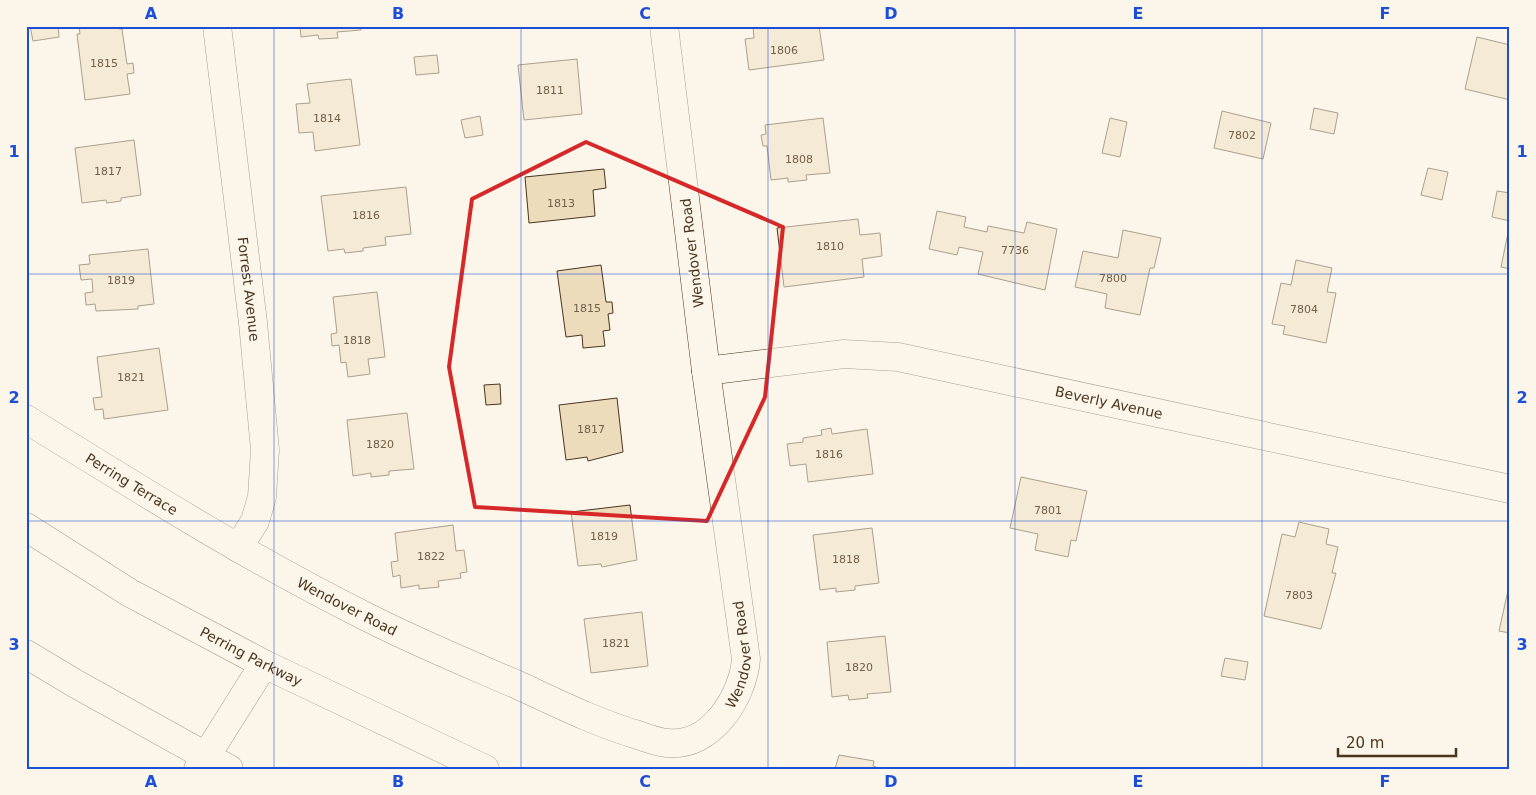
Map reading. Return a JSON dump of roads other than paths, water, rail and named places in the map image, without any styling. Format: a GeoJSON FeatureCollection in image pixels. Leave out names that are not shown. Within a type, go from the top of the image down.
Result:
{"type":"FeatureCollection","features":[{"type":"Feature","properties":{"kind":"street","name":"Forrest Avenue"},"geometry":{"type":"LineString","coordinates":[[217,26],[254,333],[265,450],[262,496],[255,521],[238,548]]}},
{"type":"Feature","properties":{"kind":"street","name":"Wendover Road"},"geometry":{"type":"LineString","coordinates":[[238,548],[361,615],[611,727],[666,743],[681,742],[706,732],[718,721],[735,700],[743,683],[746,659],[706,371],[664,26]]}},
{"type":"Feature","properties":{"kind":"street","name":"Beverly Avenue"},"geometry":{"type":"LineString","coordinates":[[706,371],[844,354],[898,357],[1510,489]]}},
{"type":"Feature","properties":{"kind":"street","name":"Perring Terrace"},"geometry":{"type":"LineString","coordinates":[[26,419],[238,548]]}},
{"type":"Feature","properties":{"kind":"street","name":"Perring Parkway"},"geometry":{"type":"LineString","coordinates":[[26,527],[130,593],[264,664],[485,769]]}},
{"type":"Feature","properties":{"kind":"street"},"geometry":{"type":"LineString","coordinates":[[26,654],[201,763],[229,769]]}},
{"type":"Feature","properties":{"kind":"street"},"geometry":{"type":"LineString","coordinates":[[201,763],[264,664]]}}]}
